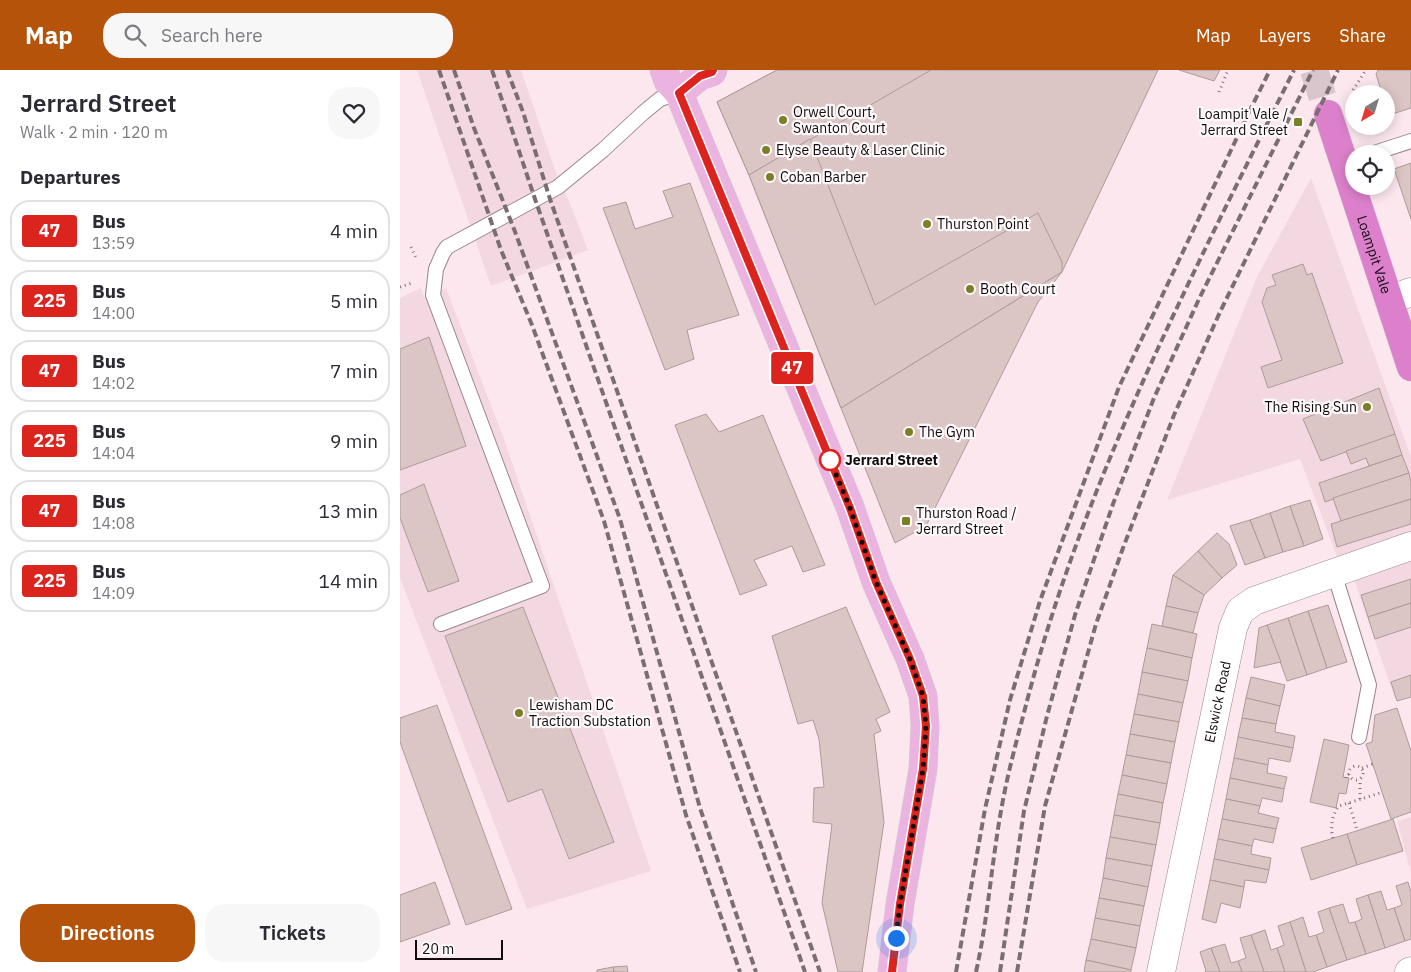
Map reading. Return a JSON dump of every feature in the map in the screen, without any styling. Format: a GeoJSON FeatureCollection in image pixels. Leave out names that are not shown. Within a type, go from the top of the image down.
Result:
{"type":"FeatureCollection","features":[{"type":"Feature","properties":{"kind":"highway","name":"Loampit Vale"},"geometry":{"type":"LineString","coordinates":[[1328,114],[1345,153]]}},
{"type":"Feature","properties":{"kind":"highway","name":"Loampit Vale"},"geometry":{"type":"LineString","coordinates":[[1362,195],[1400,296],[1411,367]]}},
{"type":"Feature","properties":{"kind":"main road"},"geometry":{"type":"LineString","coordinates":[[664,70],[668,81],[679,93],[850,508],[876,582],[910,659],[923,696],[926,726],[923,769],[900,904],[892,972]]}},
{"type":"Feature","properties":{"kind":"main road"},"geometry":{"type":"LineString","coordinates":[[679,93],[700,76],[713,70]]}},
{"type":"Feature","properties":{"kind":"street","name":"Elswick Road"},"geometry":{"type":"LineString","coordinates":[[1161,972],[1233,628],[1240,611],[1254,601],[1411,546]]}},
{"type":"Feature","properties":{"kind":"lane"},"geometry":{"type":"LineString","coordinates":[[441,624],[542,586],[433,295],[439,261],[447,247],[558,187],[660,100],[679,93]]}},
{"type":"Feature","properties":{"kind":"lane"},"geometry":{"type":"LineString","coordinates":[[1395,146],[1411,141]]}},
{"type":"Feature","properties":{"kind":"lane"},"geometry":{"type":"LineString","coordinates":[[1334,573],[1369,685],[1359,737]]}},
{"type":"Feature","properties":{"kind":"path"},"geometry":{"type":"LineString","coordinates":[[1219,92],[1228,70]]}},
{"type":"Feature","properties":{"kind":"path"},"geometry":{"type":"LineString","coordinates":[[1356,85],[1366,70]]}},
{"type":"Feature","properties":{"kind":"path"},"geometry":{"type":"LineString","coordinates":[[1360,779],[1353,780],[1347,776],[1349,769],[1353,766],[1362,768],[1373,764]]}},
{"type":"Feature","properties":{"kind":"path"},"geometry":{"type":"LineString","coordinates":[[1360,799],[1362,768]]}},
{"type":"Feature","properties":{"kind":"path"},"geometry":{"type":"LineString","coordinates":[[1333,838],[1332,827],[1338,806],[1383,792]]}},
{"type":"Feature","properties":{"kind":"path"},"geometry":{"type":"LineString","coordinates":[[1348,803],[1357,830]]}},
{"type":"Feature","properties":{"kind":"shaded area"},"geometry":{"type":"Polygon","coordinates":[[[417,70],[521,70],[556,173],[588,250],[491,286],[417,70]]]}},
{"type":"Feature","properties":{"kind":"shaded area"},"geometry":{"type":"Polygon","coordinates":[[[1311,178],[1411,457],[1411,695],[1395,699],[1346,556],[1338,559],[1300,459],[1167,500],[1257,277],[1311,178]]]}},
{"type":"Feature","properties":{"kind":"shaded area"},"geometry":{"type":"Polygon","coordinates":[[[421,288],[424,297],[433,295],[446,288],[504,439],[651,871],[527,909],[400,578],[400,298],[421,288]]]}},
{"type":"Feature","properties":{"kind":"shaded area"},"geometry":{"type":"Polygon","coordinates":[[[1411,817],[1411,873],[1397,821],[1411,817]]]}},
{"type":"Feature","properties":{"kind":"building","name":"Thurston Point"},"geometry":{"type":"Polygon","coordinates":[[[777,70],[1158,70],[1062,272],[841,408],[749,175],[717,102],[777,70]]]}},
{"type":"Feature","properties":{"kind":"building","name":"Orwell Court, Swanton Court"},"geometry":{"type":"Polygon","coordinates":[[[777,70],[931,70],[749,175],[717,102],[777,70]]]}},
{"type":"Feature","properties":{"kind":"building"},"geometry":{"type":"Polygon","coordinates":[[[1179,70],[1220,70],[1214,81],[1179,70]]]}},
{"type":"Feature","properties":{"kind":"building"},"geometry":{"type":"Polygon","coordinates":[[[1378,70],[1411,70],[1411,108],[1395,113],[1395,85],[1379,85],[1376,74],[1378,70]]]}},
{"type":"Feature","properties":{"kind":"building","name":"Booth Court"},"geometry":{"type":"Polygon","coordinates":[[[810,139],[875,305],[1038,213],[1062,262],[1062,272],[841,408],[749,175],[810,139]]]}},
{"type":"Feature","properties":{"kind":"building"},"geometry":{"type":"Polygon","coordinates":[[[1411,163],[1411,219],[1395,172],[1395,169],[1411,163]]]}},
{"type":"Feature","properties":{"kind":"building"},"geometry":{"type":"Polygon","coordinates":[[[690,183],[739,315],[687,330],[694,359],[665,370],[603,208],[626,202],[635,229],[673,217],[663,191],[690,183]]]}},
{"type":"Feature","properties":{"kind":"building"},"geometry":{"type":"Polygon","coordinates":[[[1303,264],[1307,275],[1312,273],[1343,363],[1268,388],[1261,367],[1282,360],[1262,302],[1267,288],[1276,285],[1272,275],[1303,264]]]}},
{"type":"Feature","properties":{"kind":"building"},"geometry":{"type":"Polygon","coordinates":[[[1062,272],[1038,302],[926,526],[895,543],[841,408],[1062,272]]]}},
{"type":"Feature","properties":{"kind":"building"},"geometry":{"type":"Polygon","coordinates":[[[429,337],[466,446],[400,470],[400,349],[429,337]]]}},
{"type":"Feature","properties":{"kind":"building"},"geometry":{"type":"Polygon","coordinates":[[[1379,388],[1395,434],[1321,461],[1303,419],[1379,388]]]}},
{"type":"Feature","properties":{"kind":"building"},"geometry":{"type":"Polygon","coordinates":[[[706,414],[719,432],[763,415],[825,565],[803,572],[792,546],[754,560],[767,585],[740,595],[675,425],[706,414]]]}},
{"type":"Feature","properties":{"kind":"building"},"geometry":{"type":"Polygon","coordinates":[[[1395,434],[1402,455],[1369,466],[1366,458],[1351,464],[1346,451],[1395,434]]]}},
{"type":"Feature","properties":{"kind":"building"},"geometry":{"type":"Polygon","coordinates":[[[1402,455],[1409,473],[1325,502],[1319,483],[1402,455]]]}},
{"type":"Feature","properties":{"kind":"building"},"geometry":{"type":"Polygon","coordinates":[[[1409,473],[1411,499],[1341,521],[1333,498],[1409,473]]]}},
{"type":"Feature","properties":{"kind":"building"},"geometry":{"type":"Polygon","coordinates":[[[424,484],[459,581],[428,592],[400,518],[400,495],[424,484]]]}},
{"type":"Feature","properties":{"kind":"building"},"geometry":{"type":"Polygon","coordinates":[[[1411,499],[1411,524],[1337,547],[1331,524],[1411,499]]]}},
{"type":"Feature","properties":{"kind":"building"},"geometry":{"type":"Polygon","coordinates":[[[1310,500],[1323,539],[1304,546],[1290,506],[1310,500]]]}},
{"type":"Feature","properties":{"kind":"building"},"geometry":{"type":"Polygon","coordinates":[[[1290,506],[1304,546],[1283,552],[1270,513],[1290,506]]]}},
{"type":"Feature","properties":{"kind":"building"},"geometry":{"type":"Polygon","coordinates":[[[1270,513],[1283,552],[1265,558],[1250,520],[1270,513]]]}},
{"type":"Feature","properties":{"kind":"building"},"geometry":{"type":"Polygon","coordinates":[[[1250,520],[1265,558],[1245,565],[1230,526],[1250,520]]]}},
{"type":"Feature","properties":{"kind":"building"},"geometry":{"type":"Polygon","coordinates":[[[1217,533],[1229,544],[1237,565],[1222,578],[1198,551],[1217,533]]]}},
{"type":"Feature","properties":{"kind":"building"},"geometry":{"type":"Polygon","coordinates":[[[1198,551],[1222,578],[1204,595],[1173,575],[1198,551]]]}},
{"type":"Feature","properties":{"kind":"building"},"geometry":{"type":"Polygon","coordinates":[[[1173,575],[1204,595],[1198,613],[1166,606],[1173,575]]]}},
{"type":"Feature","properties":{"kind":"building"},"geometry":{"type":"Polygon","coordinates":[[[1411,579],[1411,603],[1368,617],[1361,595],[1411,579]]]}},
{"type":"Feature","properties":{"kind":"building"},"geometry":{"type":"Polygon","coordinates":[[[1411,603],[1411,627],[1375,639],[1368,617],[1411,603]]]}},
{"type":"Feature","properties":{"kind":"building"},"geometry":{"type":"Polygon","coordinates":[[[1328,605],[1347,662],[1327,668],[1308,611],[1328,605]]]}},
{"type":"Feature","properties":{"kind":"building"},"geometry":{"type":"Polygon","coordinates":[[[1166,606],[1198,613],[1193,633],[1162,626],[1166,606]]]}},
{"type":"Feature","properties":{"kind":"building","name":"Lewisham DC Traction Substation"},"geometry":{"type":"Polygon","coordinates":[[[523,607],[614,842],[569,859],[542,789],[508,802],[445,636],[523,607]]]}},
{"type":"Feature","properties":{"kind":"building"},"geometry":{"type":"Polygon","coordinates":[[[846,607],[890,712],[876,719],[881,731],[874,734],[884,822],[862,972],[838,972],[822,903],[832,824],[813,822],[814,788],[824,787],[819,739],[813,720],[798,724],[772,636],[846,607]]]}},
{"type":"Feature","properties":{"kind":"building"},"geometry":{"type":"Polygon","coordinates":[[[1308,611],[1327,668],[1307,675],[1288,618],[1308,611]]]}},
{"type":"Feature","properties":{"kind":"building"},"geometry":{"type":"Polygon","coordinates":[[[1288,618],[1307,675],[1287,681],[1267,625],[1288,618]]]}},
{"type":"Feature","properties":{"kind":"building"},"geometry":{"type":"Polygon","coordinates":[[[1152,624],[1197,634],[1192,658],[1147,648],[1152,624]]]}},
{"type":"Feature","properties":{"kind":"building"},"geometry":{"type":"Polygon","coordinates":[[[1267,625],[1281,662],[1254,668],[1259,628],[1267,625]]]}},
{"type":"Feature","properties":{"kind":"building"},"geometry":{"type":"Polygon","coordinates":[[[1147,648],[1192,658],[1188,681],[1142,672],[1147,648]]]}},
{"type":"Feature","properties":{"kind":"building"},"geometry":{"type":"Polygon","coordinates":[[[1142,672],[1188,681],[1183,703],[1138,694],[1142,672]]]}},
{"type":"Feature","properties":{"kind":"building"},"geometry":{"type":"Polygon","coordinates":[[[1411,675],[1411,697],[1397,701],[1391,682],[1411,675]]]}},
{"type":"Feature","properties":{"kind":"building"},"geometry":{"type":"Polygon","coordinates":[[[1251,677],[1285,685],[1280,706],[1246,698],[1251,677]]]}},
{"type":"Feature","properties":{"kind":"building"},"geometry":{"type":"Polygon","coordinates":[[[1138,694],[1183,703],[1179,722],[1134,714],[1138,694]]]}},
{"type":"Feature","properties":{"kind":"building"},"geometry":{"type":"Polygon","coordinates":[[[1246,698],[1280,706],[1276,724],[1242,718],[1246,698]]]}},
{"type":"Feature","properties":{"kind":"building"},"geometry":{"type":"Polygon","coordinates":[[[437,705],[512,909],[466,925],[400,742],[400,718],[437,705]]]}},
{"type":"Feature","properties":{"kind":"building"},"geometry":{"type":"Polygon","coordinates":[[[1397,708],[1411,751],[1411,812],[1391,819],[1366,744],[1372,742],[1375,715],[1397,708]]]}},
{"type":"Feature","properties":{"kind":"building"},"geometry":{"type":"Polygon","coordinates":[[[1134,714],[1179,722],[1175,742],[1130,734],[1134,714]]]}},
{"type":"Feature","properties":{"kind":"building"},"geometry":{"type":"Polygon","coordinates":[[[1242,718],[1276,724],[1275,732],[1295,736],[1293,748],[1238,737],[1242,718]]]}},
{"type":"Feature","properties":{"kind":"building"},"geometry":{"type":"Polygon","coordinates":[[[1130,734],[1175,742],[1171,763],[1126,755],[1130,734]]]}},
{"type":"Feature","properties":{"kind":"building"},"geometry":{"type":"Polygon","coordinates":[[[1238,737],[1293,748],[1290,762],[1269,758],[1268,765],[1234,758],[1238,737]]]}},
{"type":"Feature","properties":{"kind":"building"},"geometry":{"type":"Polygon","coordinates":[[[1324,739],[1349,745],[1343,777],[1349,778],[1346,794],[1339,793],[1336,808],[1310,802],[1324,739]]]}},
{"type":"Feature","properties":{"kind":"building"},"geometry":{"type":"Polygon","coordinates":[[[1126,755],[1171,763],[1167,784],[1122,775],[1126,755]]]}},
{"type":"Feature","properties":{"kind":"building"},"geometry":{"type":"Polygon","coordinates":[[[1234,758],[1268,765],[1267,773],[1287,777],[1284,789],[1230,778],[1234,758]]]}},
{"type":"Feature","properties":{"kind":"building"},"geometry":{"type":"Polygon","coordinates":[[[1122,775],[1167,784],[1163,803],[1118,794],[1122,775]]]}},
{"type":"Feature","properties":{"kind":"building"},"geometry":{"type":"Polygon","coordinates":[[[1230,778],[1284,789],[1282,802],[1262,798],[1260,806],[1226,799],[1230,778]]]}},
{"type":"Feature","properties":{"kind":"building"},"geometry":{"type":"Polygon","coordinates":[[[1118,794],[1163,803],[1160,823],[1114,815],[1118,794]]]}},
{"type":"Feature","properties":{"kind":"building"},"geometry":{"type":"Polygon","coordinates":[[[1226,799],[1260,806],[1258,813],[1279,818],[1276,829],[1222,819],[1226,799]]]}},
{"type":"Feature","properties":{"kind":"building"},"geometry":{"type":"Polygon","coordinates":[[[1114,815],[1160,823],[1156,845],[1110,837],[1114,815]]]}},
{"type":"Feature","properties":{"kind":"building"},"geometry":{"type":"Polygon","coordinates":[[[1222,819],[1276,829],[1273,843],[1254,839],[1252,846],[1218,839],[1222,819]]]}},
{"type":"Feature","properties":{"kind":"building"},"geometry":{"type":"Polygon","coordinates":[[[1393,819],[1403,851],[1357,865],[1347,834],[1393,819]]]}},
{"type":"Feature","properties":{"kind":"building"},"geometry":{"type":"Polygon","coordinates":[[[1347,834],[1357,865],[1311,880],[1301,848],[1347,834]]]}},
{"type":"Feature","properties":{"kind":"building"},"geometry":{"type":"Polygon","coordinates":[[[1110,837],[1156,845],[1152,866],[1106,858],[1110,837]]]}},
{"type":"Feature","properties":{"kind":"building"},"geometry":{"type":"Polygon","coordinates":[[[1218,839],[1252,846],[1251,854],[1271,858],[1269,870],[1214,859],[1218,839]]]}},
{"type":"Feature","properties":{"kind":"building"},"geometry":{"type":"Polygon","coordinates":[[[1106,858],[1152,866],[1148,887],[1103,878],[1106,858]]]}},
{"type":"Feature","properties":{"kind":"building"},"geometry":{"type":"Polygon","coordinates":[[[1214,859],[1269,870],[1266,883],[1245,880],[1244,887],[1210,880],[1214,859]]]}},
{"type":"Feature","properties":{"kind":"building"},"geometry":{"type":"Polygon","coordinates":[[[1103,878],[1148,887],[1144,906],[1099,898],[1103,878]]]}},
{"type":"Feature","properties":{"kind":"building"},"geometry":{"type":"Polygon","coordinates":[[[1210,880],[1244,887],[1240,908],[1221,903],[1216,923],[1202,919],[1210,880]]]}},
{"type":"Feature","properties":{"kind":"building"},"geometry":{"type":"Polygon","coordinates":[[[435,882],[450,924],[400,942],[400,895],[435,882]]]}},
{"type":"Feature","properties":{"kind":"building"},"geometry":{"type":"Polygon","coordinates":[[[1408,882],[1411,892],[1411,939],[1405,941],[1394,908],[1402,905],[1396,886],[1408,882]]]}},
{"type":"Feature","properties":{"kind":"building"},"geometry":{"type":"Polygon","coordinates":[[[1381,891],[1387,910],[1394,908],[1405,941],[1385,948],[1368,895],[1381,891]]]}},
{"type":"Feature","properties":{"kind":"building"},"geometry":{"type":"Polygon","coordinates":[[[1368,895],[1385,948],[1366,954],[1355,922],[1362,919],[1356,899],[1368,895]]]}},
{"type":"Feature","properties":{"kind":"building"},"geometry":{"type":"Polygon","coordinates":[[[1099,898],[1144,906],[1140,926],[1095,918],[1099,898]]]}},
{"type":"Feature","properties":{"kind":"building"},"geometry":{"type":"Polygon","coordinates":[[[1343,904],[1349,923],[1355,922],[1366,954],[1347,960],[1329,908],[1343,904]]]}},
{"type":"Feature","properties":{"kind":"building"},"geometry":{"type":"Polygon","coordinates":[[[1329,908],[1347,960],[1327,967],[1316,935],[1324,932],[1318,912],[1329,908]]]}},
{"type":"Feature","properties":{"kind":"building"},"geometry":{"type":"Polygon","coordinates":[[[1303,917],[1309,937],[1316,935],[1327,967],[1313,972],[1306,972],[1290,922],[1303,917]]]}},
{"type":"Feature","properties":{"kind":"building"},"geometry":{"type":"Polygon","coordinates":[[[1095,918],[1140,926],[1136,948],[1091,939],[1095,918]]]}},
{"type":"Feature","properties":{"kind":"building"},"geometry":{"type":"Polygon","coordinates":[[[1290,922],[1306,972],[1285,972],[1277,948],[1284,945],[1278,926],[1290,922]]]}},
{"type":"Feature","properties":{"kind":"building"},"geometry":{"type":"Polygon","coordinates":[[[1265,930],[1271,950],[1277,948],[1285,972],[1264,972],[1251,935],[1265,930]]]}},
{"type":"Feature","properties":{"kind":"building"},"geometry":{"type":"Polygon","coordinates":[[[1251,935],[1264,972],[1242,972],[1238,961],[1246,958],[1240,938],[1251,935]]]}},
{"type":"Feature","properties":{"kind":"building"},"geometry":{"type":"Polygon","coordinates":[[[1091,939],[1136,948],[1131,970],[1086,960],[1091,939]]]}},
{"type":"Feature","properties":{"kind":"building"},"geometry":{"type":"Polygon","coordinates":[[[1225,944],[1231,963],[1238,961],[1242,972],[1220,972],[1211,948],[1225,944]]]}},
{"type":"Feature","properties":{"kind":"building"},"geometry":{"type":"Polygon","coordinates":[[[1211,948],[1220,972],[1205,972],[1200,952],[1211,948]]]}},
{"type":"Feature","properties":{"kind":"building"},"geometry":{"type":"Polygon","coordinates":[[[1086,960],[1131,970],[1131,972],[1084,972],[1086,960]]]}},
{"type":"Feature","properties":{"kind":"building"},"geometry":{"type":"Polygon","coordinates":[[[627,966],[628,972],[614,972],[613,967],[627,966]]]}},
{"type":"Feature","properties":{"kind":"building"},"geometry":{"type":"Polygon","coordinates":[[[613,967],[614,972],[597,972],[597,970],[613,967]]]}},
{"type":"Feature","properties":{"kind":"tunnel"},"geometry":{"type":"LineString","coordinates":[[1314,70],[1328,114]]}},
{"type":"Feature","properties":{"kind":"railway"},"geometry":{"type":"LineString","coordinates":[[439,70],[501,250],[532,325],[604,521],[686,815],[740,972]]}},
{"type":"Feature","properties":{"kind":"railway"},"geometry":{"type":"LineString","coordinates":[[454,70],[620,519],[700,808],[756,972]]}},
{"type":"Feature","properties":{"kind":"railway"},"geometry":{"type":"LineString","coordinates":[[492,70],[535,199],[805,972]]}},
{"type":"Feature","properties":{"kind":"railway"},"geometry":{"type":"LineString","coordinates":[[507,70],[523,112],[550,199],[820,972]]}},
{"type":"Feature","properties":{"kind":"railway"},"geometry":{"type":"LineString","coordinates":[[956,972],[985,809],[1010,700],[1040,601],[1119,387],[1270,70]]}},
{"type":"Feature","properties":{"kind":"railway"},"geometry":{"type":"LineString","coordinates":[[976,972],[1000,817],[1009,772],[1051,619],[1079,538],[1110,458],[1144,379],[1217,224],[1294,70]]}},
{"type":"Feature","properties":{"kind":"railway"},"geometry":{"type":"LineString","coordinates":[[1000,972],[1024,811],[1047,716],[1075,615],[1113,504],[1154,398],[1199,299],[1313,70]]}},
{"type":"Feature","properties":{"kind":"railway"},"geometry":{"type":"LineString","coordinates":[[1017,972],[1045,806],[1096,624],[1123,548],[1174,415],[1220,312],[1338,70]]}},
{"type":"Feature","properties":{"kind":"bus line","name":"47"},"geometry":{"type":"LineString","coordinates":[[713,70],[700,76],[679,93],[850,508],[876,582],[910,659],[923,696],[926,726],[923,769],[900,904],[892,972]]}},
{"type":"Feature","properties":{"kind":"place","name":"Orwell Court, Swanton Court"},"geometry":{"type":"Point","coordinates":[783,120]}},
{"type":"Feature","properties":{"kind":"place","name":"Loampit Vale / Jerrard Street"},"geometry":{"type":"Point","coordinates":[1298,122]}},
{"type":"Feature","properties":{"kind":"place","name":"Elyse Beauty & Laser Clinic"},"geometry":{"type":"Point","coordinates":[766,150]}},
{"type":"Feature","properties":{"kind":"place","name":"Coban Barber"},"geometry":{"type":"Point","coordinates":[770,177]}},
{"type":"Feature","properties":{"kind":"place","name":"Thurston Point"},"geometry":{"type":"Point","coordinates":[927,224]}},
{"type":"Feature","properties":{"kind":"place","name":"Booth Court"},"geometry":{"type":"Point","coordinates":[970,289]}},
{"type":"Feature","properties":{"kind":"place","name":"The Rising Sun"},"geometry":{"type":"Point","coordinates":[1367,407]}},
{"type":"Feature","properties":{"kind":"place","name":"The Gym"},"geometry":{"type":"Point","coordinates":[909,432]}},
{"type":"Feature","properties":{"kind":"place","name":"Jerrard Street"},"geometry":{"type":"Point","coordinates":[830,460]}},
{"type":"Feature","properties":{"kind":"place","name":"Thurston Road / Jerrard Street"},"geometry":{"type":"Point","coordinates":[906,521]}},
{"type":"Feature","properties":{"kind":"place","name":"Lewisham DC Traction Substation"},"geometry":{"type":"Point","coordinates":[519,713]}},
{"type":"Feature","properties":{"kind":"route"},"geometry":{"type":"LineString","coordinates":[[830,460],[828,455],[850,508],[876,582],[910,659],[923,696],[926,726],[923,769],[896,938]]}}]}
